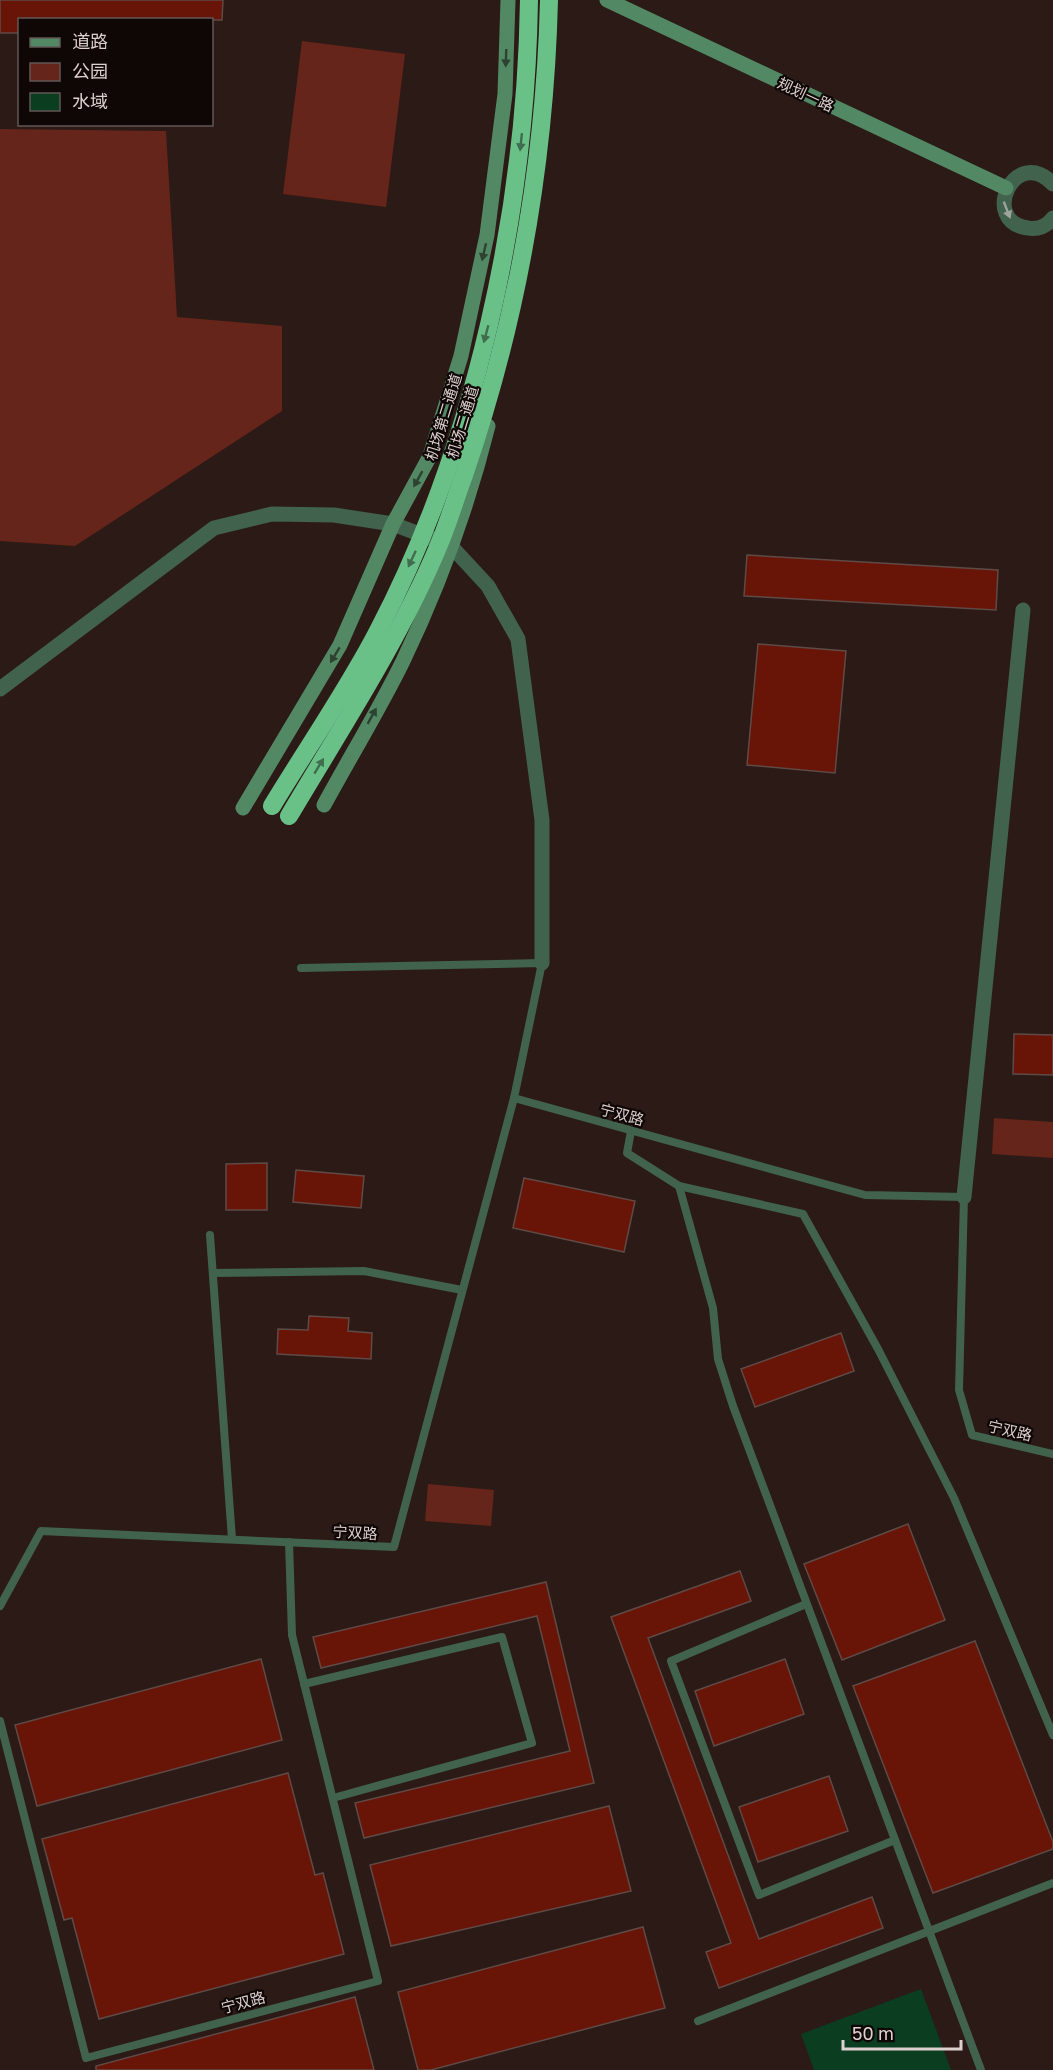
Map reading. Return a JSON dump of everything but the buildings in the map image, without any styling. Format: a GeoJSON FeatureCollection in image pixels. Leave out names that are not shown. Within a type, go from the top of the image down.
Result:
{"type":"FeatureCollection","features":[{"type":"Feature","properties":{"kind":"highway","name":"机场第二通道"},"geometry":{"type":"LineString","coordinates":[[272,806],[378,632],[422,538],[461,423],[495,299],[518,169],[528,71],[529,0]]}},
{"type":"Feature","properties":{"kind":"highway","name":"机场二通道"},"geometry":{"type":"LineString","coordinates":[[289,816],[394,639],[439,547],[480,429],[513,306],[538,171],[547,72],[550,0]]}},
{"type":"Feature","properties":{"kind":"street"},"geometry":{"type":"LineString","coordinates":[[243,808],[340,645],[393,524],[430,456],[460,356],[485,246],[505,94],[508,0]]}},
{"type":"Feature","properties":{"kind":"street"},"geometry":{"type":"LineString","coordinates":[[324,805],[403,660],[451,546],[478,466],[525,280],[546,140],[550,0]]}},
{"type":"Feature","properties":{"kind":"street","name":"规划一路"},"geometry":{"type":"LineString","coordinates":[[607,0],[1006,188]]}},
{"type":"Feature","properties":{"kind":"street"},"geometry":{"type":"LineString","coordinates":[[1053,184],[1045,177],[1028,173],[1019,176],[1006,188],[1004,207],[1014,223],[1031,229],[1041,227],[1053,218]]}},
{"type":"Feature","properties":{"kind":"street"},"geometry":{"type":"LineString","coordinates":[[0,689],[214,528],[272,514],[334,514],[393,524],[451,546],[488,586],[518,639],[542,820],[543,963]]}},
{"type":"Feature","properties":{"kind":"street"},"geometry":{"type":"LineString","coordinates":[[964,1197],[1023,610]]}},
{"type":"Feature","properties":{"kind":"lane"},"geometry":{"type":"LineString","coordinates":[[301,968],[543,963],[514,1098]]}},
{"type":"Feature","properties":{"kind":"lane","name":"宁双路"},"geometry":{"type":"LineString","coordinates":[[0,1606],[40,1531],[394,1547],[514,1098],[865,1195],[964,1197],[959,1390],[972,1435],[1053,1454]]}},
{"type":"Feature","properties":{"kind":"lane"},"geometry":{"type":"LineString","coordinates":[[631,1131],[627,1153],[679,1186],[803,1214],[878,1349],[954,1498],[1053,1735]]}},
{"type":"Feature","properties":{"kind":"lane"},"geometry":{"type":"LineString","coordinates":[[679,1186],[713,1308],[721,1369],[806,1604],[981,2070]]}},
{"type":"Feature","properties":{"kind":"lane"},"geometry":{"type":"LineString","coordinates":[[210,1235],[232,1539]]}},
{"type":"Feature","properties":{"kind":"lane"},"geometry":{"type":"LineString","coordinates":[[213,1273],[364,1271],[462,1290]]}},
{"type":"Feature","properties":{"kind":"lane","name":"宁双路"},"geometry":{"type":"LineString","coordinates":[[0,1721],[86,2058],[378,1981],[292,1635],[289,1542]]}},
{"type":"Feature","properties":{"kind":"lane"},"geometry":{"type":"LineString","coordinates":[[806,1604],[671,1661],[759,1895],[895,1840]]}},
{"type":"Feature","properties":{"kind":"lane"},"geometry":{"type":"LineString","coordinates":[[304,1684],[502,1637],[532,1743],[333,1798]]}},
{"type":"Feature","properties":{"kind":"lane"},"geometry":{"type":"LineString","coordinates":[[698,2021],[1053,1883]]}},
{"type":"Feature","properties":{"kind":"green space"},"geometry":{"type":"Polygon","coordinates":[[[302,41],[405,54],[386,207],[283,194],[302,41]]]}},
{"type":"Feature","properties":{"kind":"green space"},"geometry":{"type":"Polygon","coordinates":[[[0,129],[166,131],[177,317],[282,326],[282,411],[75,546],[0,541],[0,129]]]}},
{"type":"Feature","properties":{"kind":"green space"},"geometry":{"type":"Polygon","coordinates":[[[994,1118],[1053,1122],[1053,1158],[992,1154],[994,1118]]]}},
{"type":"Feature","properties":{"kind":"green space"},"geometry":{"type":"Polygon","coordinates":[[[428,1484],[494,1490],[491,1526],[425,1521],[428,1484]]]}},
{"type":"Feature","properties":{"kind":"water"},"geometry":{"type":"Polygon","coordinates":[[[921,1989],[951,2070],[814,2070],[801,2034],[921,1989]]]}}]}
